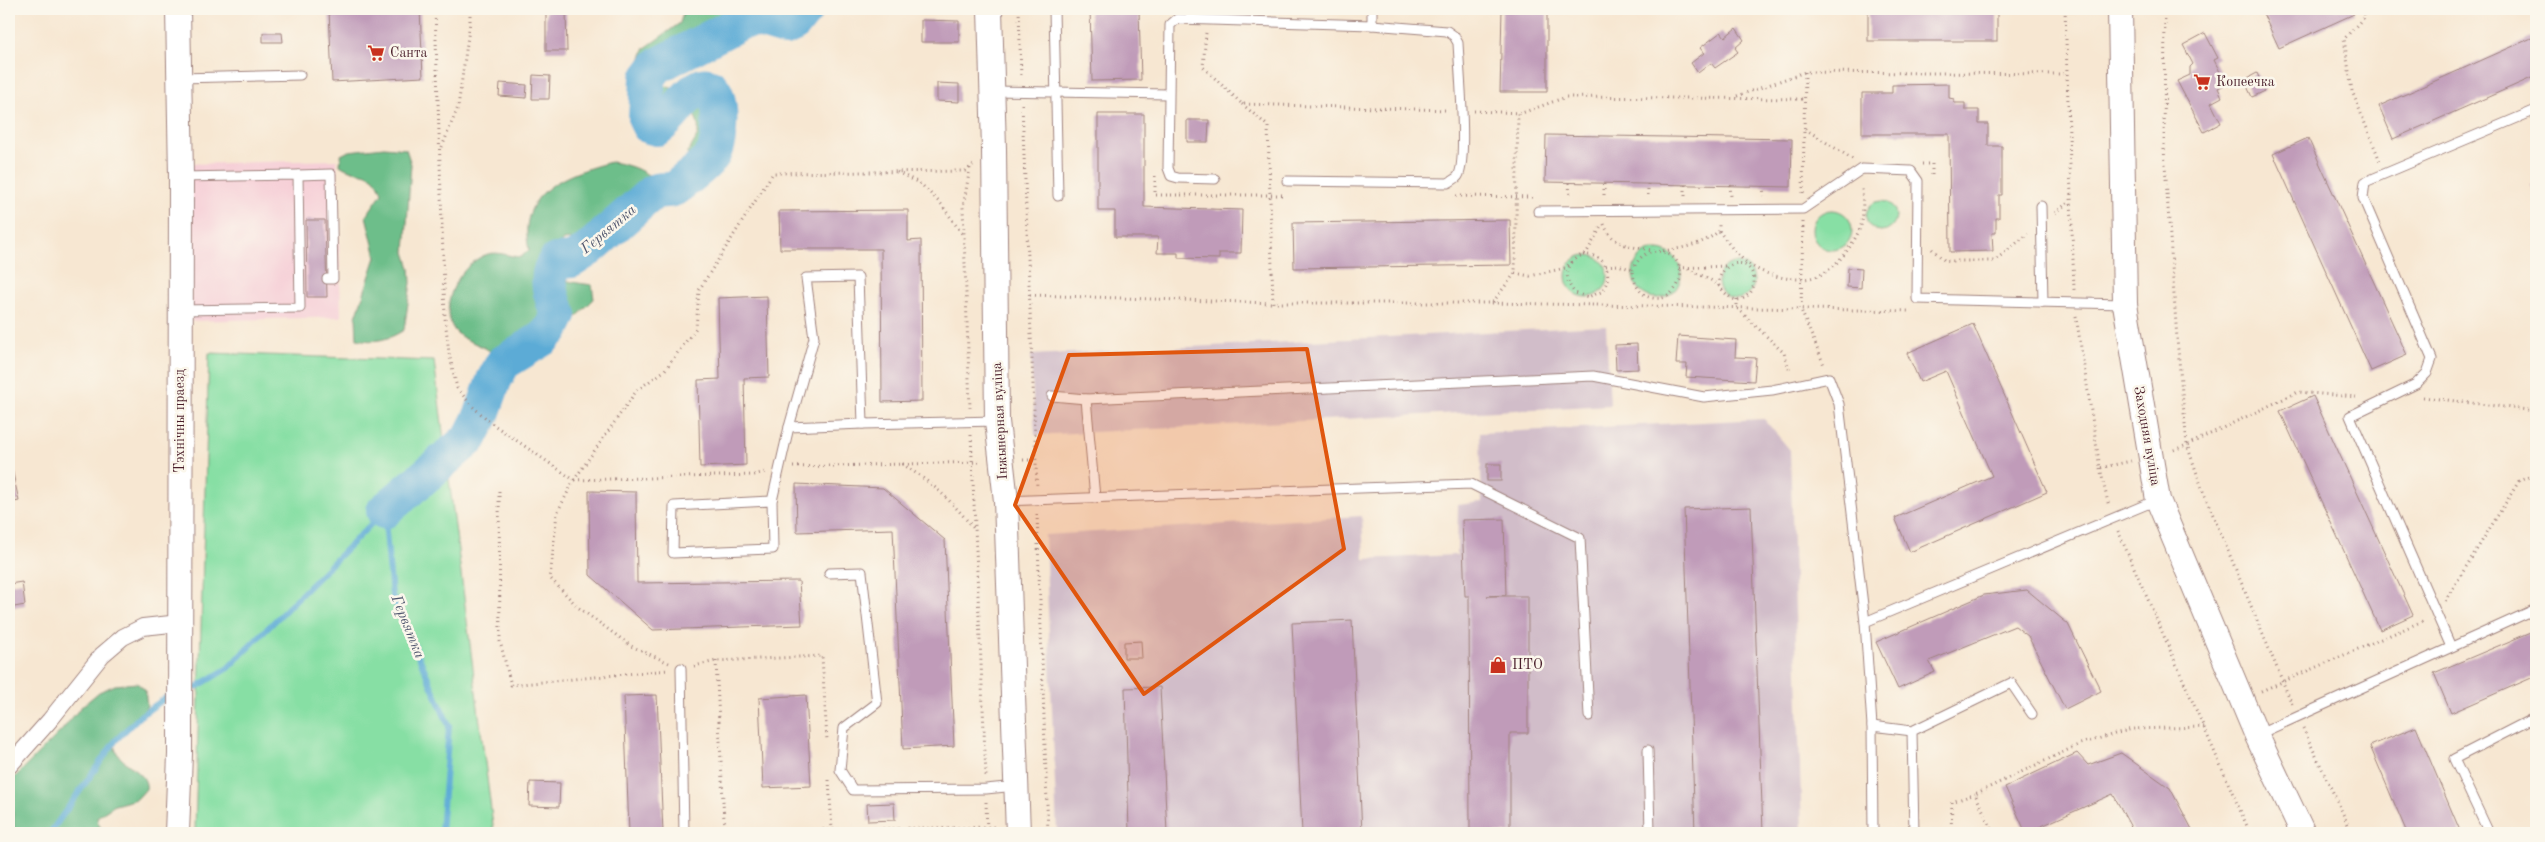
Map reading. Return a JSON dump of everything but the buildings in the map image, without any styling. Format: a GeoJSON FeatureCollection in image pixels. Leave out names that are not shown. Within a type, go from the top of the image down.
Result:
{"type":"FeatureCollection","features":[{"type":"Feature","properties":{"kind":"street","name":"Тэхнічны праезд"},"geometry":{"type":"LineString","coordinates":[[177,833],[180,754],[181,310],[178,9]]}},
{"type":"Feature","properties":{"kind":"street","name":"Інжынерная вуліца"},"geometry":{"type":"LineString","coordinates":[[990,9],[994,149],[997,421],[1006,501],[1018,830]]}},
{"type":"Feature","properties":{"kind":"street","name":"Заходняя вуліца"},"geometry":{"type":"LineString","coordinates":[[2120,9],[2125,304],[2158,500],[2257,736],[2303,833]]}},
{"type":"Feature","properties":{"kind":"street"},"geometry":{"type":"LineString","coordinates":[[9,766],[50,720],[102,655],[123,637],[143,627],[180,623]]}},
{"type":"Feature","properties":{"kind":"lane"},"geometry":{"type":"LineString","coordinates":[[1054,9],[1058,196]]}},
{"type":"Feature","properties":{"kind":"lane"},"geometry":{"type":"LineString","coordinates":[[1372,9],[1372,25]]}},
{"type":"Feature","properties":{"kind":"lane"},"geometry":{"type":"LineString","coordinates":[[1215,179],[1178,178],[1171,176],[1168,168],[1170,25],[1177,19],[1372,25],[1447,31],[1454,36],[1458,43],[1462,111],[1461,167],[1457,177],[1448,183],[1287,181]]}},
{"type":"Feature","properties":{"kind":"lane"},"geometry":{"type":"LineString","coordinates":[[180,78],[300,75]]}},
{"type":"Feature","properties":{"kind":"lane"},"geometry":{"type":"LineString","coordinates":[[992,91],[1168,94]]}},
{"type":"Feature","properties":{"kind":"lane"},"geometry":{"type":"LineString","coordinates":[[2451,647],[2350,416],[2416,384],[2427,373],[2432,358],[2363,198],[2365,182],[2536,110]]}},
{"type":"Feature","properties":{"kind":"lane"},"geometry":{"type":"LineString","coordinates":[[1538,211],[1803,209],[1859,165],[1911,171],[1916,175],[1918,181],[1917,299],[2125,304]]}},
{"type":"Feature","properties":{"kind":"lane"},"geometry":{"type":"LineString","coordinates":[[181,177],[331,174],[329,259],[333,279],[327,279]]}},
{"type":"Feature","properties":{"kind":"lane"},"geometry":{"type":"LineString","coordinates":[[181,310],[300,308],[303,279],[303,237],[298,175]]}},
{"type":"Feature","properties":{"kind":"lane"},"geometry":{"type":"LineString","coordinates":[[2041,206],[2043,302]]}},
{"type":"Feature","properties":{"kind":"lane"},"geometry":{"type":"LineString","coordinates":[[772,502],[674,506],[674,553],[773,549],[772,502],[789,427],[814,338],[806,278],[858,277],[863,424]]}},
{"type":"Feature","properties":{"kind":"lane"},"geometry":{"type":"LineString","coordinates":[[1052,396],[1086,399],[1593,376],[1704,397],[1772,390],[1830,378],[1839,404],[1864,622],[1872,726],[1872,833]]}},
{"type":"Feature","properties":{"kind":"lane"},"geometry":{"type":"LineString","coordinates":[[1086,399],[1095,498]]}},
{"type":"Feature","properties":{"kind":"lane"},"geometry":{"type":"LineString","coordinates":[[789,427],[997,421]]}},
{"type":"Feature","properties":{"kind":"lane"},"geometry":{"type":"LineString","coordinates":[[1006,501],[1471,484],[1580,538],[1589,716]]}},
{"type":"Feature","properties":{"kind":"lane"},"geometry":{"type":"LineString","coordinates":[[1864,622],[2158,500]]}},
{"type":"Feature","properties":{"kind":"lane"},"geometry":{"type":"LineString","coordinates":[[828,573],[862,572],[877,702],[844,728],[840,770],[853,790],[986,789],[1016,786]]}},
{"type":"Feature","properties":{"kind":"lane"},"geometry":{"type":"LineString","coordinates":[[2257,736],[2536,609]]}},
{"type":"Feature","properties":{"kind":"lane"},"geometry":{"type":"LineString","coordinates":[[682,668],[684,833]]}},
{"type":"Feature","properties":{"kind":"lane"},"geometry":{"type":"LineString","coordinates":[[1872,726],[1912,731],[2011,683],[2032,714]]}},
{"type":"Feature","properties":{"kind":"lane"},"geometry":{"type":"LineString","coordinates":[[2489,833],[2454,759],[2536,717]]}},
{"type":"Feature","properties":{"kind":"lane"},"geometry":{"type":"LineString","coordinates":[[1912,731],[1914,833]]}},
{"type":"Feature","properties":{"kind":"lane"},"geometry":{"type":"LineString","coordinates":[[1648,750],[1650,833]]}},
{"type":"Feature","properties":{"kind":"path"},"geometry":{"type":"LineString","coordinates":[[435,9],[445,318],[449,353],[457,388],[472,406],[494,425],[574,480],[754,475],[780,468],[1036,460]]}},
{"type":"Feature","properties":{"kind":"path"},"geometry":{"type":"LineString","coordinates":[[441,149],[458,107],[469,30],[470,9]]}},
{"type":"Feature","properties":{"kind":"path"},"geometry":{"type":"LineString","coordinates":[[1019,9],[1048,833]]}},
{"type":"Feature","properties":{"kind":"path"},"geometry":{"type":"LineString","coordinates":[[2363,9],[2366,16],[2344,39],[2352,91],[2385,173]]}},
{"type":"Feature","properties":{"kind":"path"},"geometry":{"type":"LineString","coordinates":[[1734,97],[1804,72],[2065,74]]}},
{"type":"Feature","properties":{"kind":"path"},"geometry":{"type":"LineString","coordinates":[[1242,104],[1268,126],[1273,303]]}},
{"type":"Feature","properties":{"kind":"path"},"geometry":{"type":"LineString","coordinates":[[1493,303],[1515,273],[1518,112]]}},
{"type":"Feature","properties":{"kind":"path"},"geometry":{"type":"LineString","coordinates":[[1679,268],[1728,266],[1739,263],[1770,275],[1811,278],[1822,274],[1852,243],[1861,227],[1859,165],[1805,129]]}},
{"type":"Feature","properties":{"kind":"path"},"geometry":{"type":"LineString","coordinates":[[682,668],[631,646],[579,608],[550,578],[557,513],[574,480],[637,390],[664,371],[696,328],[699,290],[773,173],[966,171],[994,149]]}},
{"type":"Feature","properties":{"kind":"path"},"geometry":{"type":"LineString","coordinates":[[970,167],[963,207],[987,833]]}},
{"type":"Feature","properties":{"kind":"path"},"geometry":{"type":"LineString","coordinates":[[896,172],[921,184],[942,204],[964,237]]}},
{"type":"Feature","properties":{"kind":"path"},"geometry":{"type":"LineString","coordinates":[[1569,183],[1570,198]]}},
{"type":"Feature","properties":{"kind":"path"},"geometry":{"type":"LineString","coordinates":[[1604,184],[1604,222],[1613,240],[1635,248],[1662,251],[1699,243],[1719,231]]}},
{"type":"Feature","properties":{"kind":"path"},"geometry":{"type":"LineString","coordinates":[[1648,184],[1648,198]]}},
{"type":"Feature","properties":{"kind":"path"},"geometry":{"type":"LineString","coordinates":[[1685,185],[1685,198]]}},
{"type":"Feature","properties":{"kind":"path"},"geometry":{"type":"LineString","coordinates":[[1730,186],[1731,199]]}},
{"type":"Feature","properties":{"kind":"path"},"geometry":{"type":"LineString","coordinates":[[1763,186],[1764,199]]}},
{"type":"Feature","properties":{"kind":"path"},"geometry":{"type":"LineString","coordinates":[[1688,269],[1719,286],[1726,296],[1737,299],[1743,298],[1752,290],[1754,279],[1750,267],[1719,231],[1719,209]]}},
{"type":"Feature","properties":{"kind":"path"},"geometry":{"type":"LineString","coordinates":[[1515,273],[1530,276],[1565,268],[1587,252],[1604,222]]}},
{"type":"Feature","properties":{"kind":"path"},"geometry":{"type":"LineString","coordinates":[[1655,251],[1641,257],[1633,270],[1635,285],[1647,296],[1664,298],[1675,289],[1679,282],[1679,268],[1675,260],[1662,251]]}},
{"type":"Feature","properties":{"kind":"path"},"geometry":{"type":"LineString","coordinates":[[1572,262],[1566,274],[1567,281],[1575,293],[1583,296],[1595,295],[1606,286],[1608,273],[1606,266],[1596,256],[1583,255]]}},
{"type":"Feature","properties":{"kind":"path"},"geometry":{"type":"LineString","coordinates":[[1606,266],[1618,265],[1633,270]]}},
{"type":"Feature","properties":{"kind":"path"},"geometry":{"type":"LineString","coordinates":[[1719,286],[1720,274],[1728,266]]}},
{"type":"Feature","properties":{"kind":"path"},"geometry":{"type":"LineString","coordinates":[[1030,295],[1273,303],[1493,303],[1918,311]]}},
{"type":"Feature","properties":{"kind":"path"},"geometry":{"type":"LineString","coordinates":[[1582,305],[1583,296]]}},
{"type":"Feature","properties":{"kind":"path"},"geometry":{"type":"LineString","coordinates":[[1653,306],[1654,298]]}},
{"type":"Feature","properties":{"kind":"path"},"geometry":{"type":"LineString","coordinates":[[1737,299],[1738,308],[1784,353],[1794,385]]}},
{"type":"Feature","properties":{"kind":"path"},"geometry":{"type":"LineString","coordinates":[[1801,310],[1830,378]]}},
{"type":"Feature","properties":{"kind":"path"},"geometry":{"type":"LineString","coordinates":[[2352,833],[2297,717],[2203,492],[2187,446],[2298,392],[2329,396],[2430,397],[2536,410]]}},
{"type":"Feature","properties":{"kind":"path"},"geometry":{"type":"LineString","coordinates":[[902,464],[932,483],[956,506],[975,530]]}},
{"type":"Feature","properties":{"kind":"path"},"geometry":{"type":"LineString","coordinates":[[2100,468],[2112,519],[2250,833]]}},
{"type":"Feature","properties":{"kind":"path"},"geometry":{"type":"LineString","coordinates":[[2241,699],[2436,615],[2519,481],[2536,474]]}},
{"type":"Feature","properties":{"kind":"path"},"geometry":{"type":"LineString","coordinates":[[499,490],[500,641],[511,685],[682,668],[716,661],[822,656],[827,743]]}},
{"type":"Feature","properties":{"kind":"path"},"geometry":{"type":"LineString","coordinates":[[716,661],[724,820],[729,831],[780,832],[987,828],[1018,830],[1047,825]]}},
{"type":"Feature","properties":{"kind":"path"},"geometry":{"type":"LineString","coordinates":[[1951,833],[1952,802],[1974,794],[2080,744],[2132,730],[2205,727]]}},
{"type":"Feature","properties":{"kind":"path"},"geometry":{"type":"LineString","coordinates":[[828,772],[832,830]]}},
{"type":"Feature","properties":{"kind":"path"},"geometry":{"type":"LineString","coordinates":[[1974,794],[1994,833]]}},
{"type":"Feature","properties":{"kind":"path"},"geometry":{"type":"LineString","coordinates":[[921,829],[925,833]]}},
{"type":"Feature","properties":{"kind":"highlighted area"},"geometry":{"type":"Polygon","coordinates":[[[1307,349],[1344,549],[1144,694],[1015,505],[1069,355],[1307,349]]]}},
{"type":"Feature","properties":{"kind":"shaded area"},"geometry":{"type":"Polygon","coordinates":[[[337,160],[341,317],[192,321],[188,164],[337,160]]]}},
{"type":"Feature","properties":{"kind":"shaded area"},"geometry":{"type":"Polygon","coordinates":[[[1606,326],[1610,405],[1035,435],[1031,355],[1606,326]]]}},
{"type":"Feature","properties":{"kind":"shaded area"},"geometry":{"type":"Polygon","coordinates":[[[1764,419],[1790,450],[1802,833],[1057,833],[1045,535],[1362,516],[1364,559],[1457,555],[1458,505],[1482,502],[1480,433],[1764,419]]]}},
{"type":"Feature","properties":{"kind":"green space"},"geometry":{"type":"Polygon","coordinates":[[[684,9],[810,9],[796,21],[743,34],[730,42],[687,54],[669,66],[665,74],[664,85],[673,89],[695,86],[715,89],[727,112],[728,121],[722,135],[697,159],[690,159],[687,153],[698,131],[697,120],[691,111],[677,105],[654,109],[646,108],[635,90],[636,69],[645,48],[680,23],[684,9]]]}},
{"type":"Feature","properties":{"kind":"green space"},"geometry":{"type":"Polygon","coordinates":[[[384,147],[406,149],[411,164],[405,252],[410,268],[411,283],[404,330],[381,340],[370,341],[357,339],[356,317],[376,257],[366,216],[382,193],[378,184],[370,175],[347,169],[340,165],[341,155],[349,151],[384,147]]]}},
{"type":"Feature","properties":{"kind":"green space"},"geometry":{"type":"Polygon","coordinates":[[[611,162],[639,170],[651,177],[662,187],[649,206],[617,242],[563,240],[555,249],[550,263],[553,270],[562,278],[572,282],[592,285],[594,299],[552,343],[534,358],[522,364],[502,361],[487,349],[459,335],[450,321],[448,310],[454,286],[461,275],[478,259],[488,254],[497,253],[521,257],[529,250],[527,230],[530,213],[537,200],[561,180],[611,162]]]}},
{"type":"Feature","properties":{"kind":"green space"},"geometry":{"type":"Polygon","coordinates":[[[1881,201],[1892,205],[1896,216],[1892,227],[1881,231],[1870,227],[1866,216],[1870,205],[1881,201]]]}},
{"type":"Feature","properties":{"kind":"green space"},"geometry":{"type":"Polygon","coordinates":[[[1836,210],[1843,213],[1849,219],[1852,230],[1851,238],[1843,247],[1836,250],[1828,250],[1821,247],[1813,238],[1812,226],[1815,219],[1824,211],[1836,210]]]}},
{"type":"Feature","properties":{"kind":"green space"},"geometry":{"type":"Polygon","coordinates":[[[1657,250],[1666,252],[1674,257],[1679,265],[1681,274],[1679,283],[1674,291],[1666,296],[1657,298],[1648,296],[1640,291],[1635,283],[1633,274],[1635,265],[1640,257],[1648,252],[1657,250]]]}},
{"type":"Feature","properties":{"kind":"green space"},"geometry":{"type":"Polygon","coordinates":[[[1587,255],[1602,261],[1608,276],[1602,291],[1587,297],[1572,291],[1566,276],[1572,261],[1587,255]]]}},
{"type":"Feature","properties":{"kind":"green space"},"geometry":{"type":"Polygon","coordinates":[[[1736,263],[1749,268],[1754,281],[1749,294],[1736,299],[1723,294],[1718,281],[1723,268],[1736,263]]]}},
{"type":"Feature","properties":{"kind":"green space"},"geometry":{"type":"Polygon","coordinates":[[[209,353],[434,361],[494,833],[195,833],[209,353]]]}},
{"type":"Feature","properties":{"kind":"green space"},"geometry":{"type":"Polygon","coordinates":[[[137,683],[145,690],[147,706],[122,733],[115,744],[115,748],[122,759],[143,777],[146,789],[137,799],[115,805],[97,817],[104,833],[13,833],[11,791],[15,777],[62,730],[81,707],[99,692],[115,685],[137,683]]]}},
{"type":"Feature","properties":{"kind":"waterway","name":"Гервятка"},"geometry":{"type":"LineString","coordinates":[[384,511],[470,438],[503,363],[542,339],[552,329],[559,315],[549,280],[552,267],[556,261],[572,260],[589,249],[653,192],[677,187],[712,156],[718,139],[719,114],[715,92],[710,87],[702,86],[696,89],[657,128],[649,126],[646,120],[648,78],[657,66],[743,21],[758,20],[785,28],[794,24],[806,9]]}},
{"type":"Feature","properties":{"kind":"waterway","name":"Гервятка"},"geometry":{"type":"LineString","coordinates":[[384,511],[392,595],[449,726],[441,833]]}},
{"type":"Feature","properties":{"kind":"waterway"},"geometry":{"type":"LineString","coordinates":[[195,688],[228,668],[384,511]]}},
{"type":"Feature","properties":{"kind":"waterway"},"geometry":{"type":"LineString","coordinates":[[50,833],[116,740],[140,716],[167,697]]}},
{"type":"Feature","properties":{"kind":"place","name":"Санта"},"geometry":{"type":"Point","coordinates":[376,53]}},
{"type":"Feature","properties":{"kind":"place","name":"Копеечка"},"geometry":{"type":"Point","coordinates":[2202,82]}},
{"type":"Feature","properties":{"kind":"place","name":"ПТО"},"geometry":{"type":"Point","coordinates":[1498,665]}}]}
